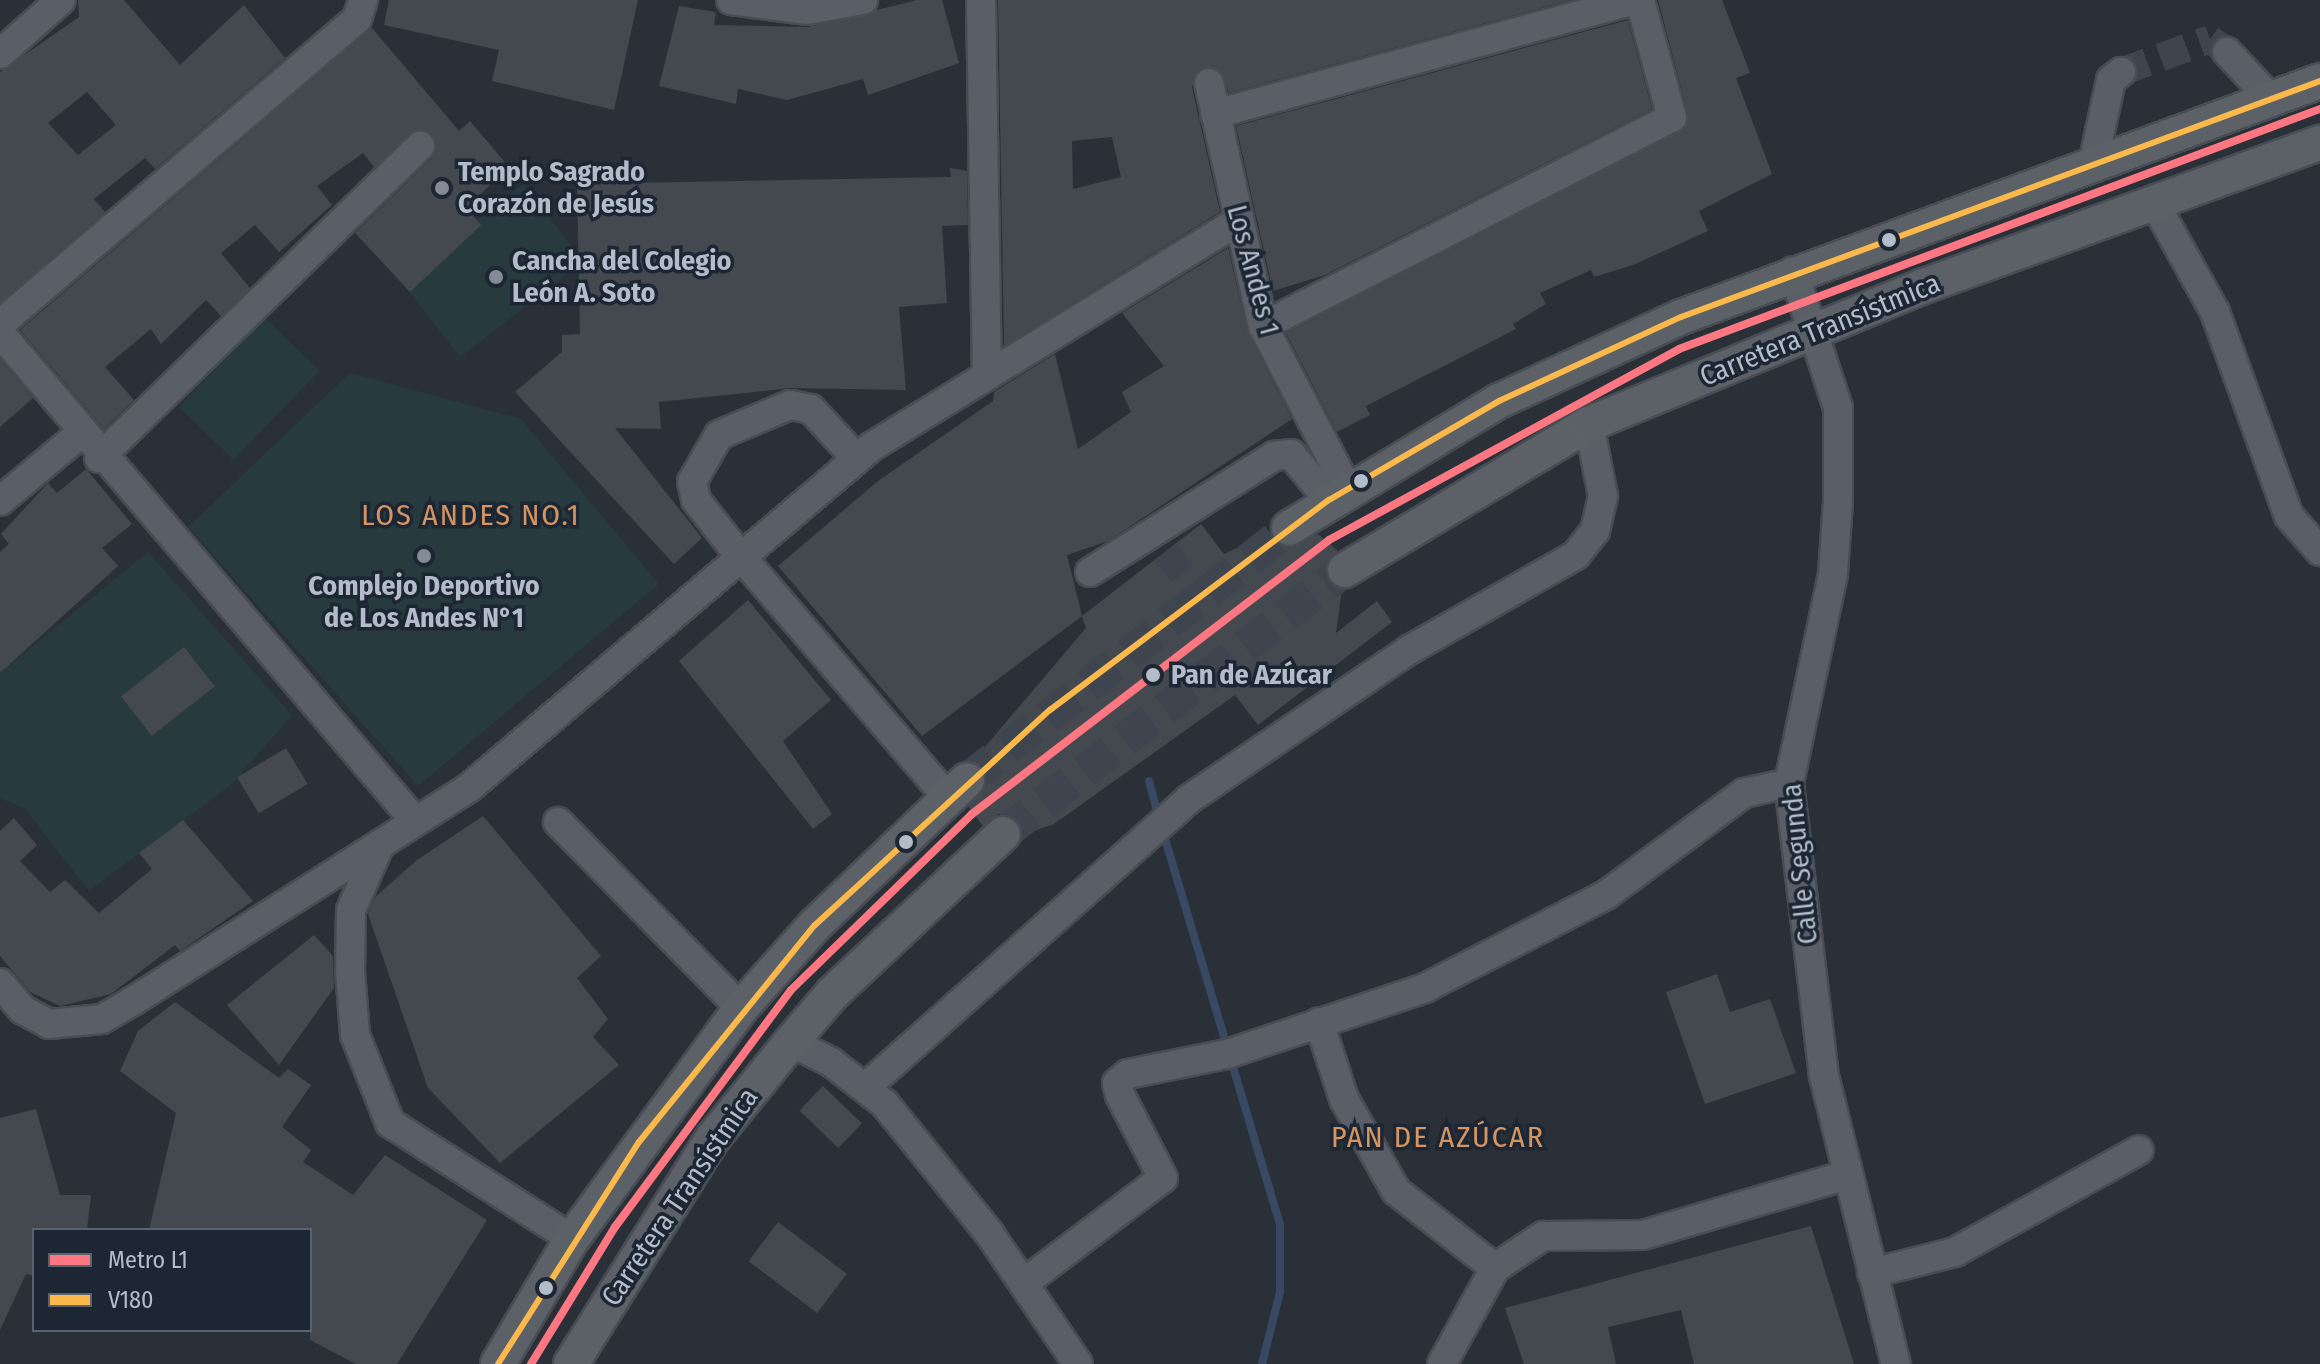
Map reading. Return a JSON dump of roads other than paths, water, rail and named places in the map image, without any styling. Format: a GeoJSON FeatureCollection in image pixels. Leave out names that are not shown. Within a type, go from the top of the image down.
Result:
{"type":"FeatureCollection","features":[{"type":"Feature","properties":{"kind":"main road"},"geometry":{"type":"LineString","coordinates":[[1289,528],[1338,494],[1499,401],[1793,271],[2320,81]]}},
{"type":"Feature","properties":{"kind":"main road","name":"Carretera Transístmica"},"geometry":{"type":"LineString","coordinates":[[1345,570],[1589,424],[1818,330],[2154,202],[2320,143]]}},
{"type":"Feature","properties":{"kind":"main road"},"geometry":{"type":"LineString","coordinates":[[498,1364],[572,1239],[741,1008],[957,788]]}},
{"type":"Feature","properties":{"kind":"main road","name":"Carretera Transístmica"},"geometry":{"type":"LineString","coordinates":[[571,1364],[713,1138],[791,1042],[854,972],[1003,834]]}},
{"type":"Feature","properties":{"kind":"street"},"geometry":{"type":"LineString","coordinates":[[0,54],[61,0]]}},
{"type":"Feature","properties":{"kind":"street"},"geometry":{"type":"LineString","coordinates":[[0,324],[357,19],[363,0]]}},
{"type":"Feature","properties":{"kind":"street"},"geometry":{"type":"LineString","coordinates":[[731,0],[807,10],[863,0]]}},
{"type":"Feature","properties":{"kind":"street"},"geometry":{"type":"LineString","coordinates":[[981,0],[987,373]]}},
{"type":"Feature","properties":{"kind":"street"},"geometry":{"type":"LineString","coordinates":[[1215,114],[1638,0],[1672,118],[1263,326]]}},
{"type":"Feature","properties":{"kind":"street"},"geometry":{"type":"LineString","coordinates":[[2227,52],[2271,99]]}},
{"type":"Feature","properties":{"kind":"street"},"geometry":{"type":"LineString","coordinates":[[2093,164],[2111,80],[2121,72]]}},
{"type":"Feature","properties":{"kind":"street","name":"Los Andes 1"},"geometry":{"type":"LineString","coordinates":[[1209,83],[1263,326],[1338,494]]}},
{"type":"Feature","properties":{"kind":"street"},"geometry":{"type":"LineString","coordinates":[[99,458],[420,146]]}},
{"type":"Feature","properties":{"kind":"street"},"geometry":{"type":"LineString","coordinates":[[2154,202],[2215,312],[2289,516],[2320,551]]}},
{"type":"Feature","properties":{"kind":"street"},"geometry":{"type":"LineString","coordinates":[[0,983],[23,1010],[49,1024],[102,1019],[415,821],[585,696],[857,459],[987,373],[1239,221]]}},
{"type":"Feature","properties":{"kind":"street","name":"Calle Segunda"},"geometry":{"type":"LineString","coordinates":[[1793,271],[1818,330],[1838,408],[1838,502],[1833,574],[1789,783],[1824,1076],[1844,1176],[1896,1364]]}},
{"type":"Feature","properties":{"kind":"street"},"geometry":{"type":"LineString","coordinates":[[0,333],[99,458],[415,821]]}},
{"type":"Feature","properties":{"kind":"street"},"geometry":{"type":"LineString","coordinates":[[857,459],[811,409],[790,405],[719,435],[692,482],[696,500],[744,558],[957,788]]}},
{"type":"Feature","properties":{"kind":"street"},"geometry":{"type":"LineString","coordinates":[[866,1087],[1189,799],[1409,650],[1576,555],[1595,531],[1603,496],[1589,424]]}},
{"type":"Feature","properties":{"kind":"street"},"geometry":{"type":"LineString","coordinates":[[0,501],[80,434]]}},
{"type":"Feature","properties":{"kind":"street"},"geometry":{"type":"LineString","coordinates":[[1090,572],[1158,542],[1274,456],[1291,454],[1338,494]]}},
{"type":"Feature","properties":{"kind":"street"},"geometry":{"type":"LineString","coordinates":[[1024,1283],[1163,1178],[1117,1083],[1425,988],[1606,895],[1744,793],[1789,783]]}},
{"type":"Feature","properties":{"kind":"street"},"geometry":{"type":"LineString","coordinates":[[558,822],[741,1008]]}},
{"type":"Feature","properties":{"kind":"street"},"geometry":{"type":"LineString","coordinates":[[380,843],[351,910],[350,971],[355,1035],[384,1111],[413,1141],[572,1239]]}},
{"type":"Feature","properties":{"kind":"street"},"geometry":{"type":"LineString","coordinates":[[1319,1022],[1344,1099],[1396,1191],[1495,1268]]}},
{"type":"Feature","properties":{"kind":"street"},"geometry":{"type":"LineString","coordinates":[[791,1042],[866,1087],[1024,1283],[1078,1364]]}},
{"type":"Feature","properties":{"kind":"street"},"geometry":{"type":"LineString","coordinates":[[1872,1273],[1955,1252],[2022,1219],[2139,1150]]}},
{"type":"Feature","properties":{"kind":"street"},"geometry":{"type":"LineString","coordinates":[[1442,1364],[1495,1268],[1543,1236],[1643,1235],[1844,1176]]}},
{"type":"Feature","properties":{"kind":"waterway"},"geometry":{"type":"LineString","coordinates":[[1149,781],[1159,819]]}},
{"type":"Feature","properties":{"kind":"waterway"},"geometry":{"type":"LineString","coordinates":[[1163,832],[1280,1224],[1280,1292],[1262,1364]]}},
{"type":"Feature","properties":{"kind":"tunnel"},"geometry":{"type":"LineString","coordinates":[[2121,72],[2210,39],[2227,52]]}},
{"type":"Feature","properties":{"kind":"tunnel"},"geometry":{"type":"LineString","coordinates":[[967,780],[1289,528]]}},
{"type":"Feature","properties":{"kind":"tunnel"},"geometry":{"type":"LineString","coordinates":[[1165,552],[1199,594]]}},
{"type":"Feature","properties":{"kind":"tunnel"},"geometry":{"type":"LineString","coordinates":[[1003,834],[1345,570]]}},
{"type":"Feature","properties":{"kind":"metro line","name":"L1"},"geometry":{"type":"LineString","coordinates":[[531,1364],[615,1227],[791,990],[972,814],[1329,540],[1679,349],[2320,109]]}},
{"type":"Feature","properties":{"kind":"place","name":"Templo Sagrado Corazón de Jesús"},"geometry":{"type":"Point","coordinates":[442,188]}},
{"type":"Feature","properties":{"kind":"place","name":"Cancha del Colegio León A. Soto"},"geometry":{"type":"Point","coordinates":[496,277]}},
{"type":"Feature","properties":{"kind":"place","name":"Complejo Deportivo de Los Andes N°1"},"geometry":{"type":"Point","coordinates":[424,556]}},
{"type":"Feature","properties":{"kind":"place","name":"Pan de Azúcar"},"geometry":{"type":"Point","coordinates":[1153,675]}},
{"type":"Feature","properties":{"kind":"district","name":"LOS ANDES NO.1"},"geometry":{"type":"Point","coordinates":[471,515]}},
{"type":"Feature","properties":{"kind":"district","name":"PAN DE AZÚCAR"},"geometry":{"type":"Point","coordinates":[1438,1137]}}]}
